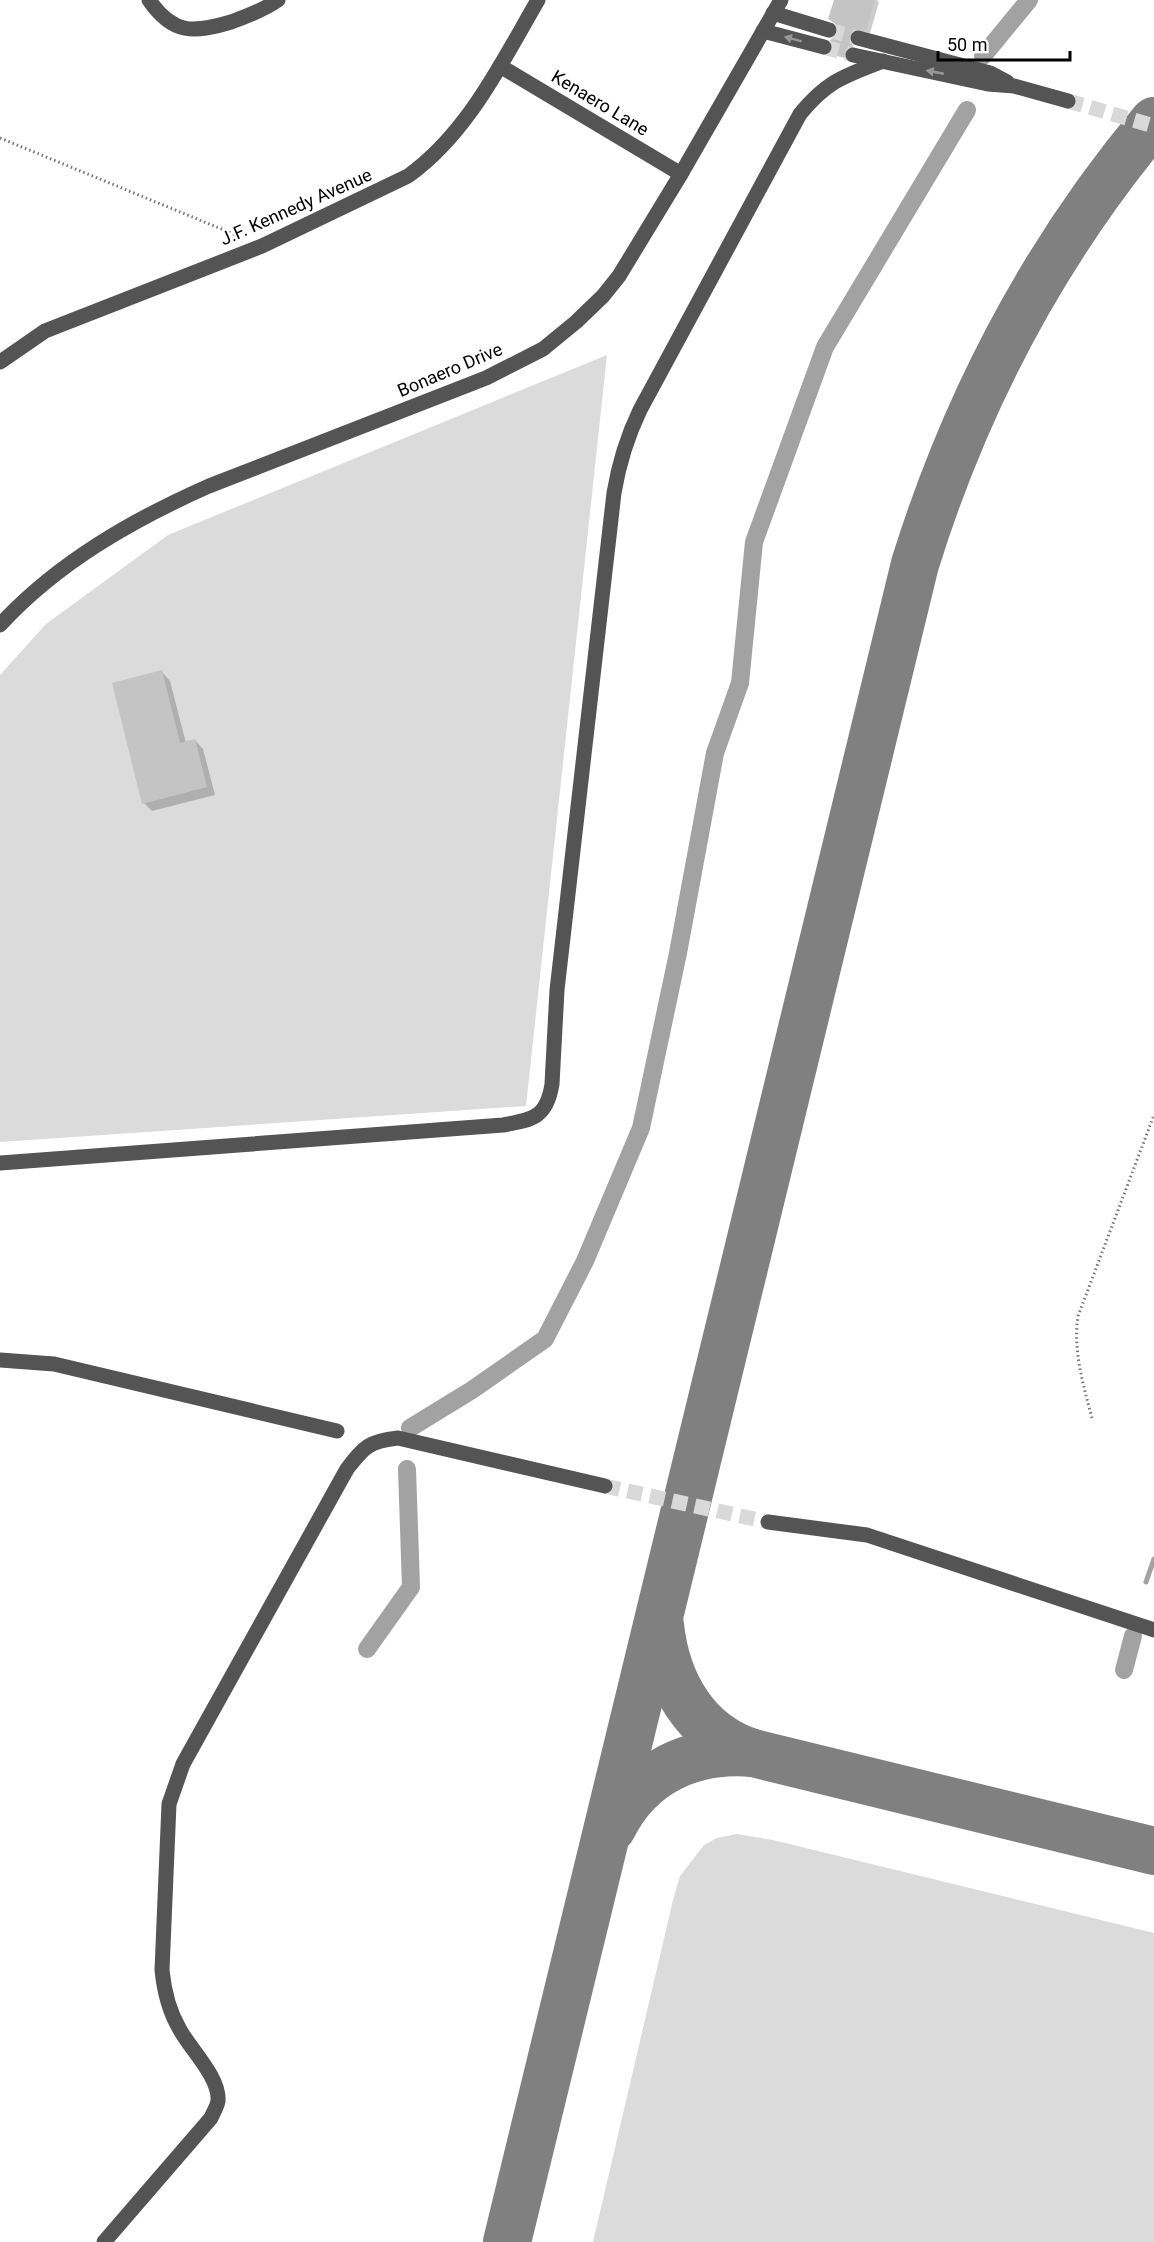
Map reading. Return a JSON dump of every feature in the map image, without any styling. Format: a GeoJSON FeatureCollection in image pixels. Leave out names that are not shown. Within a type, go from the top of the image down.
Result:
{"type":"FeatureCollection","features":[{"type":"Feature","properties":{"kind":"street"},"geometry":{"type":"LineString","coordinates":[[149,0],[167,20],[179,27],[193,30],[208,29],[239,19],[266,8],[278,0]]}},
{"type":"Feature","properties":{"kind":"street","name":"J.F. Kennedy Avenue"},"geometry":{"type":"LineString","coordinates":[[0,362],[45,331],[262,246],[386,188],[426,164],[460,127],[500,66],[538,0]]}},
{"type":"Feature","properties":{"kind":"street"},"geometry":{"type":"LineString","coordinates":[[777,6],[829,30]]}},
{"type":"Feature","properties":{"kind":"street","name":"Bonaero Drive"},"geometry":{"type":"LineString","coordinates":[[0,625],[29,595],[87,550],[174,502],[209,486],[486,378],[543,349],[585,314],[612,285],[681,174],[777,6]]}},
{"type":"Feature","properties":{"kind":"street"},"geometry":{"type":"LineString","coordinates":[[763,31],[824,47]]}},
{"type":"Feature","properties":{"kind":"street"},"geometry":{"type":"LineString","coordinates":[[858,38],[990,73],[1014,86]]}},
{"type":"Feature","properties":{"kind":"street"},"geometry":{"type":"LineString","coordinates":[[853,55],[988,84],[1014,86],[1068,101]]}},
{"type":"Feature","properties":{"kind":"street"},"geometry":{"type":"LineString","coordinates":[[0,1163],[503,1125],[525,1121],[544,1110],[552,1084],[557,990],[574,836],[614,493],[624,447],[640,410],[800,114],[814,97],[833,81],[883,61]]}},
{"type":"Feature","properties":{"kind":"street","name":"Kenaero Lane"},"geometry":{"type":"LineString","coordinates":[[500,66],[681,174]]}},
{"type":"Feature","properties":{"kind":"street"},"geometry":{"type":"LineString","coordinates":[[0,1360],[54,1364],[337,1431]]}},
{"type":"Feature","properties":{"kind":"street"},"geometry":{"type":"LineString","coordinates":[[104,2242],[211,2118],[218,2099],[207,2069],[179,2028],[164,1988],[162,1970],[168,1821],[169,1804],[175,1783],[183,1764],[347,1469],[365,1447],[379,1440],[398,1438],[605,1486]]}},
{"type":"Feature","properties":{"kind":"street"},"geometry":{"type":"LineString","coordinates":[[768,1522],[867,1535],[1154,1630]]}},
{"type":"Feature","properties":{"kind":"path"},"geometry":{"type":"LineString","coordinates":[[0,138],[262,246]]}},
{"type":"Feature","properties":{"kind":"path"},"geometry":{"type":"LineString","coordinates":[[1092,1418],[1076,1352],[1078,1316],[1154,1115]]}},
{"type":"Feature","properties":{"kind":"shaded area"},"geometry":{"type":"Polygon","coordinates":[[[607,355],[526,1106],[0,1142],[0,675],[46,624],[168,535],[607,355]]]}},
{"type":"Feature","properties":{"kind":"shaded area"},"geometry":{"type":"Polygon","coordinates":[[[737,1834],[773,1840],[1154,1933],[1154,2242],[593,2242],[680,1876],[704,1845],[717,1838],[737,1834]]]}},
{"type":"Feature","properties":{"kind":"building"},"geometry":{"type":"Polygon","coordinates":[[[834,0],[875,0],[866,30],[856,29],[851,32],[849,40],[852,46],[845,49],[844,56],[832,53],[833,45],[830,40],[838,32],[836,24],[828,19],[834,0]]]}},
{"type":"Feature","properties":{"kind":"building"},"geometry":{"type":"Polygon","coordinates":[[[162,670],[180,743],[195,739],[207,787],[142,804],[112,683],[162,670]]]}},
{"type":"Feature","properties":{"kind":"waterway"},"geometry":{"type":"LineString","coordinates":[[983,56],[1029,0]]}},
{"type":"Feature","properties":{"kind":"waterway"},"geometry":{"type":"LineString","coordinates":[[410,1428],[472,1390],[545,1339],[585,1261],[641,1128],[678,953],[715,753],[740,683],[754,542],[825,347],[967,110]]}},
{"type":"Feature","properties":{"kind":"waterway"},"geometry":{"type":"LineString","coordinates":[[367,1649],[411,1587],[407,1469]]}},
{"type":"Feature","properties":{"kind":"waterway"},"geometry":{"type":"LineString","coordinates":[[1146,1582],[1154,1559]]}},
{"type":"Feature","properties":{"kind":"waterway"},"geometry":{"type":"LineString","coordinates":[[1124,1670],[1133,1636]]}},
{"type":"Feature","properties":{"kind":"taxiway"},"geometry":{"type":"LineString","coordinates":[[507,2242],[915,564],[958,444],[1012,330],[1043,275],[1077,222],[1154,121]]}},
{"type":"Feature","properties":{"kind":"taxiway"},"geometry":{"type":"LineString","coordinates":[[660,1625],[669,1667],[687,1704],[715,1733],[733,1745],[753,1753]]}},
{"type":"Feature","properties":{"kind":"taxiway"},"geometry":{"type":"LineString","coordinates":[[612,1828],[637,1792],[670,1767],[689,1760],[731,1752],[753,1753],[1154,1851]]}},
{"type":"Feature","properties":{"kind":"tunnel"},"geometry":{"type":"LineString","coordinates":[[829,30],[858,38]]}},
{"type":"Feature","properties":{"kind":"tunnel"},"geometry":{"type":"LineString","coordinates":[[824,47],[853,55]]}},
{"type":"Feature","properties":{"kind":"tunnel"},"geometry":{"type":"LineString","coordinates":[[1068,101],[1154,126]]}},
{"type":"Feature","properties":{"kind":"tunnel"},"geometry":{"type":"LineString","coordinates":[[605,1486],[768,1522]]}}]}
